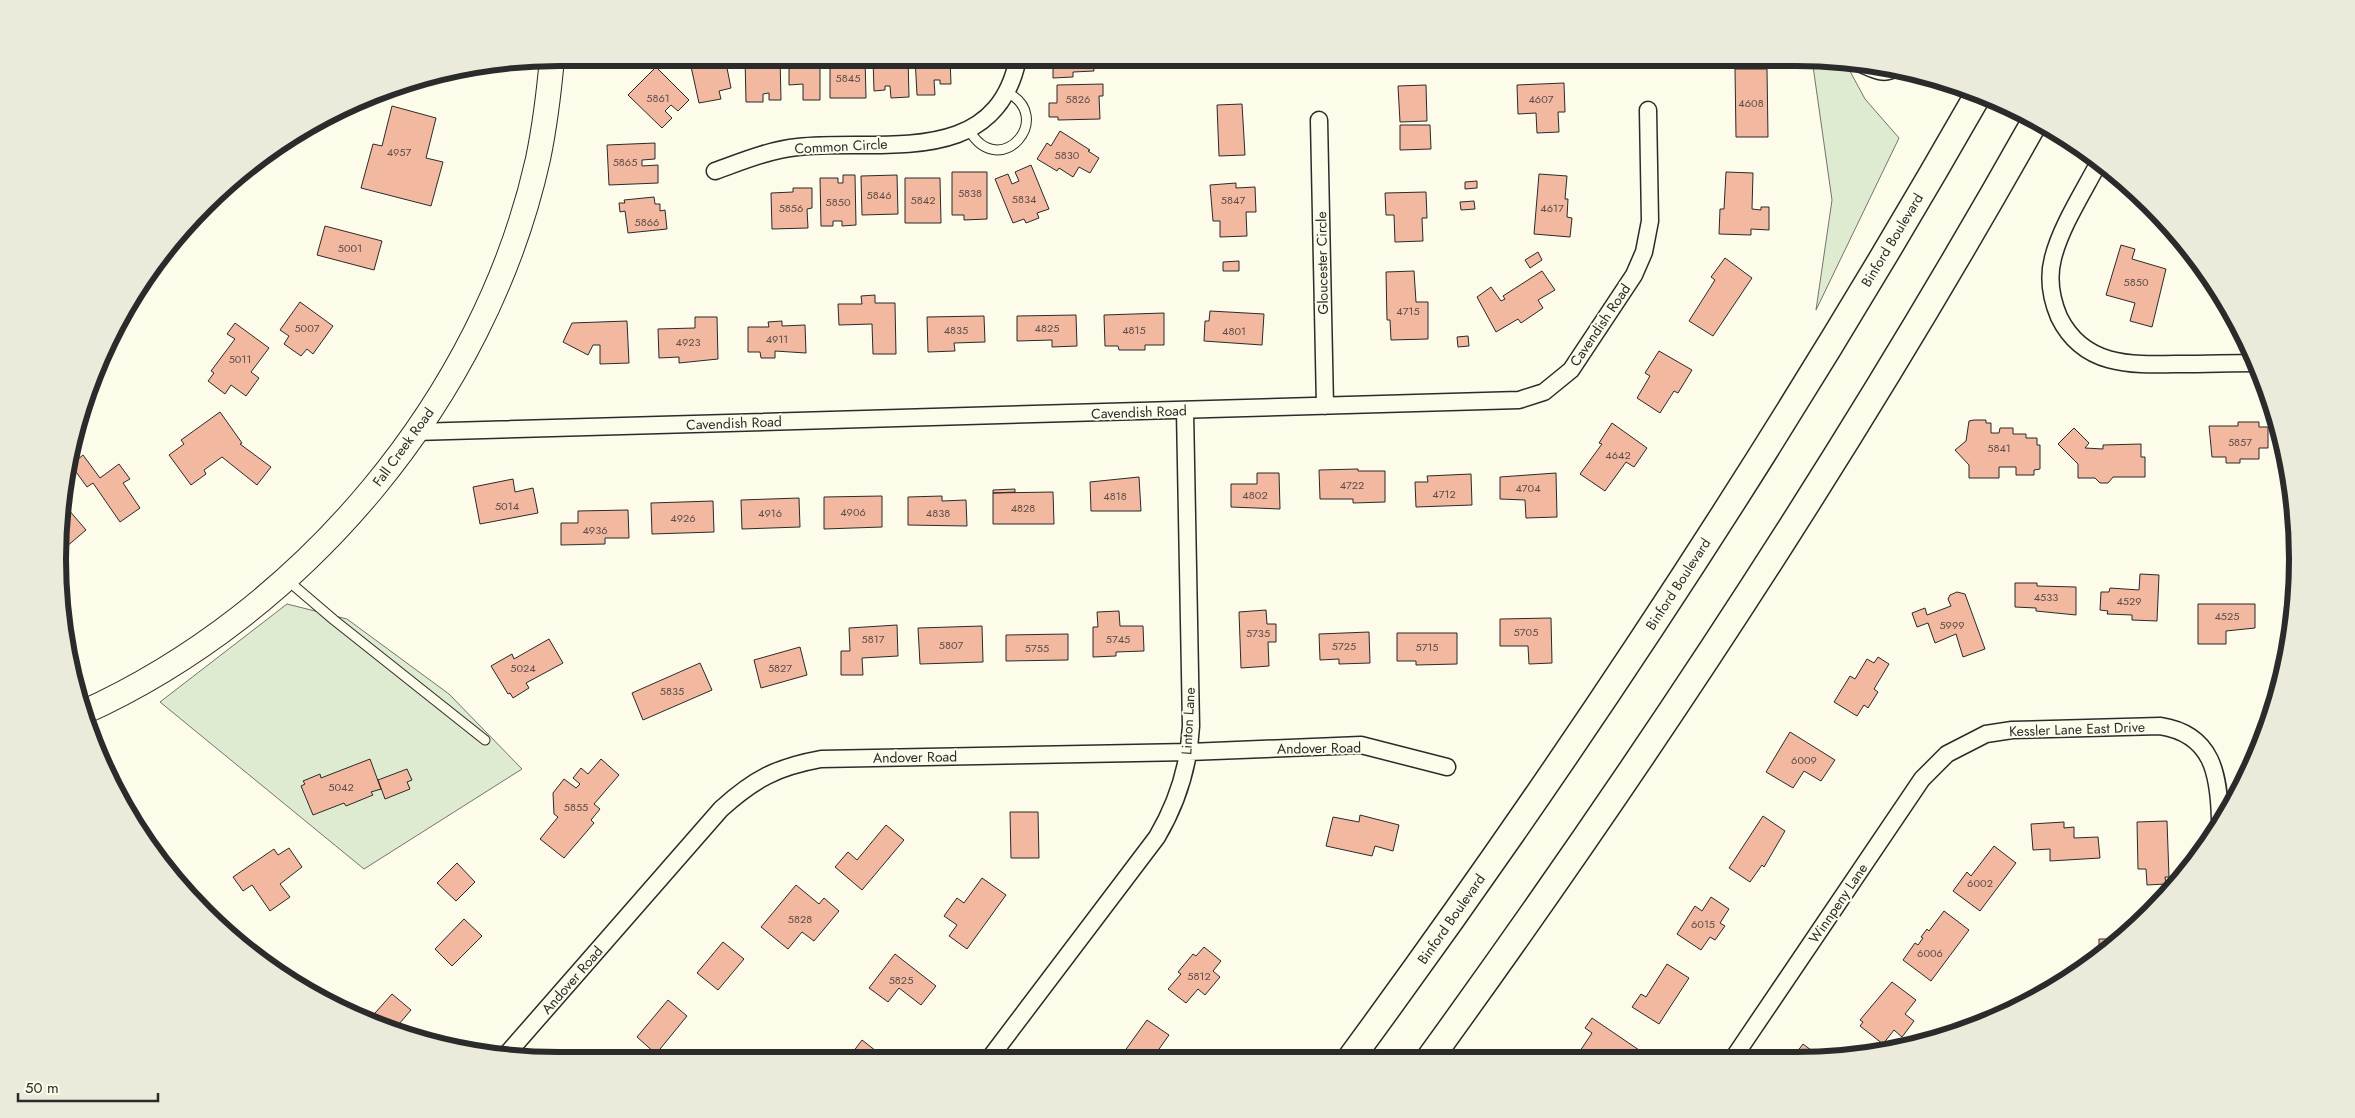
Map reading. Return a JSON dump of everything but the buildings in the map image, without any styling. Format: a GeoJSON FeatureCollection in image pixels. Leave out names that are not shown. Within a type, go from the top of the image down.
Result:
{"type":"FeatureCollection","features":[{"type":"Feature","properties":{"kind":"main road","name":"Fall Creek Road"},"geometry":{"type":"LineString","coordinates":[[90,709],[118,696],[198,648],[286,579],[366,497],[415,432],[448,381],[469,343],[514,238],[537,161],[546,117],[551,66]]}},
{"type":"Feature","properties":{"kind":"main road","name":"Binford Boulevard"},"geometry":{"type":"LineString","coordinates":[[1355,1052],[1509,835],[1693,561],[1854,304],[1975,100]]}},
{"type":"Feature","properties":{"kind":"main road"},"geometry":{"type":"LineString","coordinates":[[1434,1052],[1613,798],[1754,585],[1885,375],[2032,127]]}},
{"type":"Feature","properties":{"kind":"street","name":"Common Circle"},"geometry":{"type":"LineString","coordinates":[[715,171],[756,155],[799,146],[929,143],[969,130],[990,113],[1006,92],[1015,66]]}},
{"type":"Feature","properties":{"kind":"street","name":"Cavendish Road"},"geometry":{"type":"LineString","coordinates":[[415,432],[1511,402],[1544,392],[1565,376],[1576,364],[1634,275],[1644,252],[1651,213],[1648,110]]}},
{"type":"Feature","properties":{"kind":"street","name":"Gloucester Circle"},"geometry":{"type":"LineString","coordinates":[[1319,120],[1325,406]]}},
{"type":"Feature","properties":{"kind":"street"},"geometry":{"type":"LineString","coordinates":[[2096,168],[2058,244],[2051,269],[2051,287],[2054,304],[2061,320],[2072,335],[2100,357],[2134,365],[2248,362]]}},
{"type":"Feature","properties":{"kind":"street","name":"Linton Lane"},"geometry":{"type":"LineString","coordinates":[[994,1052],[1157,836],[1177,794],[1188,752],[1191,717],[1186,411]]}},
{"type":"Feature","properties":{"kind":"street","name":"Kessler Lane East Drive"},"geometry":{"type":"LineString","coordinates":[[1947,754],[1978,737],[2012,730],[2160,726],[2178,730],[2191,737],[2204,749],[2212,762],[2219,787],[2220,810]]}},
{"type":"Feature","properties":{"kind":"street","name":"Andover Road"},"geometry":{"type":"LineString","coordinates":[[511,1049],[721,809],[740,791],[770,772],[795,764],[821,759],[1188,752],[1360,745],[1447,766]]}},
{"type":"Feature","properties":{"kind":"street","name":"Winnpeny Lane"},"geometry":{"type":"LineString","coordinates":[[1737,1052],[1918,786],[1934,765],[1947,754]]}},
{"type":"Feature","properties":{"kind":"lane"},"geometry":{"type":"LineString","coordinates":[[969,130],[978,142],[990,149],[1004,149],[1018,142],[1024,132],[1026,114],[1016,99],[1006,92]]}},
{"type":"Feature","properties":{"kind":"lane"},"geometry":{"type":"LineString","coordinates":[[286,579],[334,620],[485,740]]}},
{"type":"Feature","properties":{"kind":"green space"},"geometry":{"type":"Polygon","coordinates":[[[1813,67],[1849,69],[1865,99],[1899,138],[1816,310],[1832,200],[1813,67]]]}},
{"type":"Feature","properties":{"kind":"green space"},"geometry":{"type":"Polygon","coordinates":[[[287,604],[347,619],[449,694],[522,769],[364,869],[160,702],[287,604]]]}}]}
